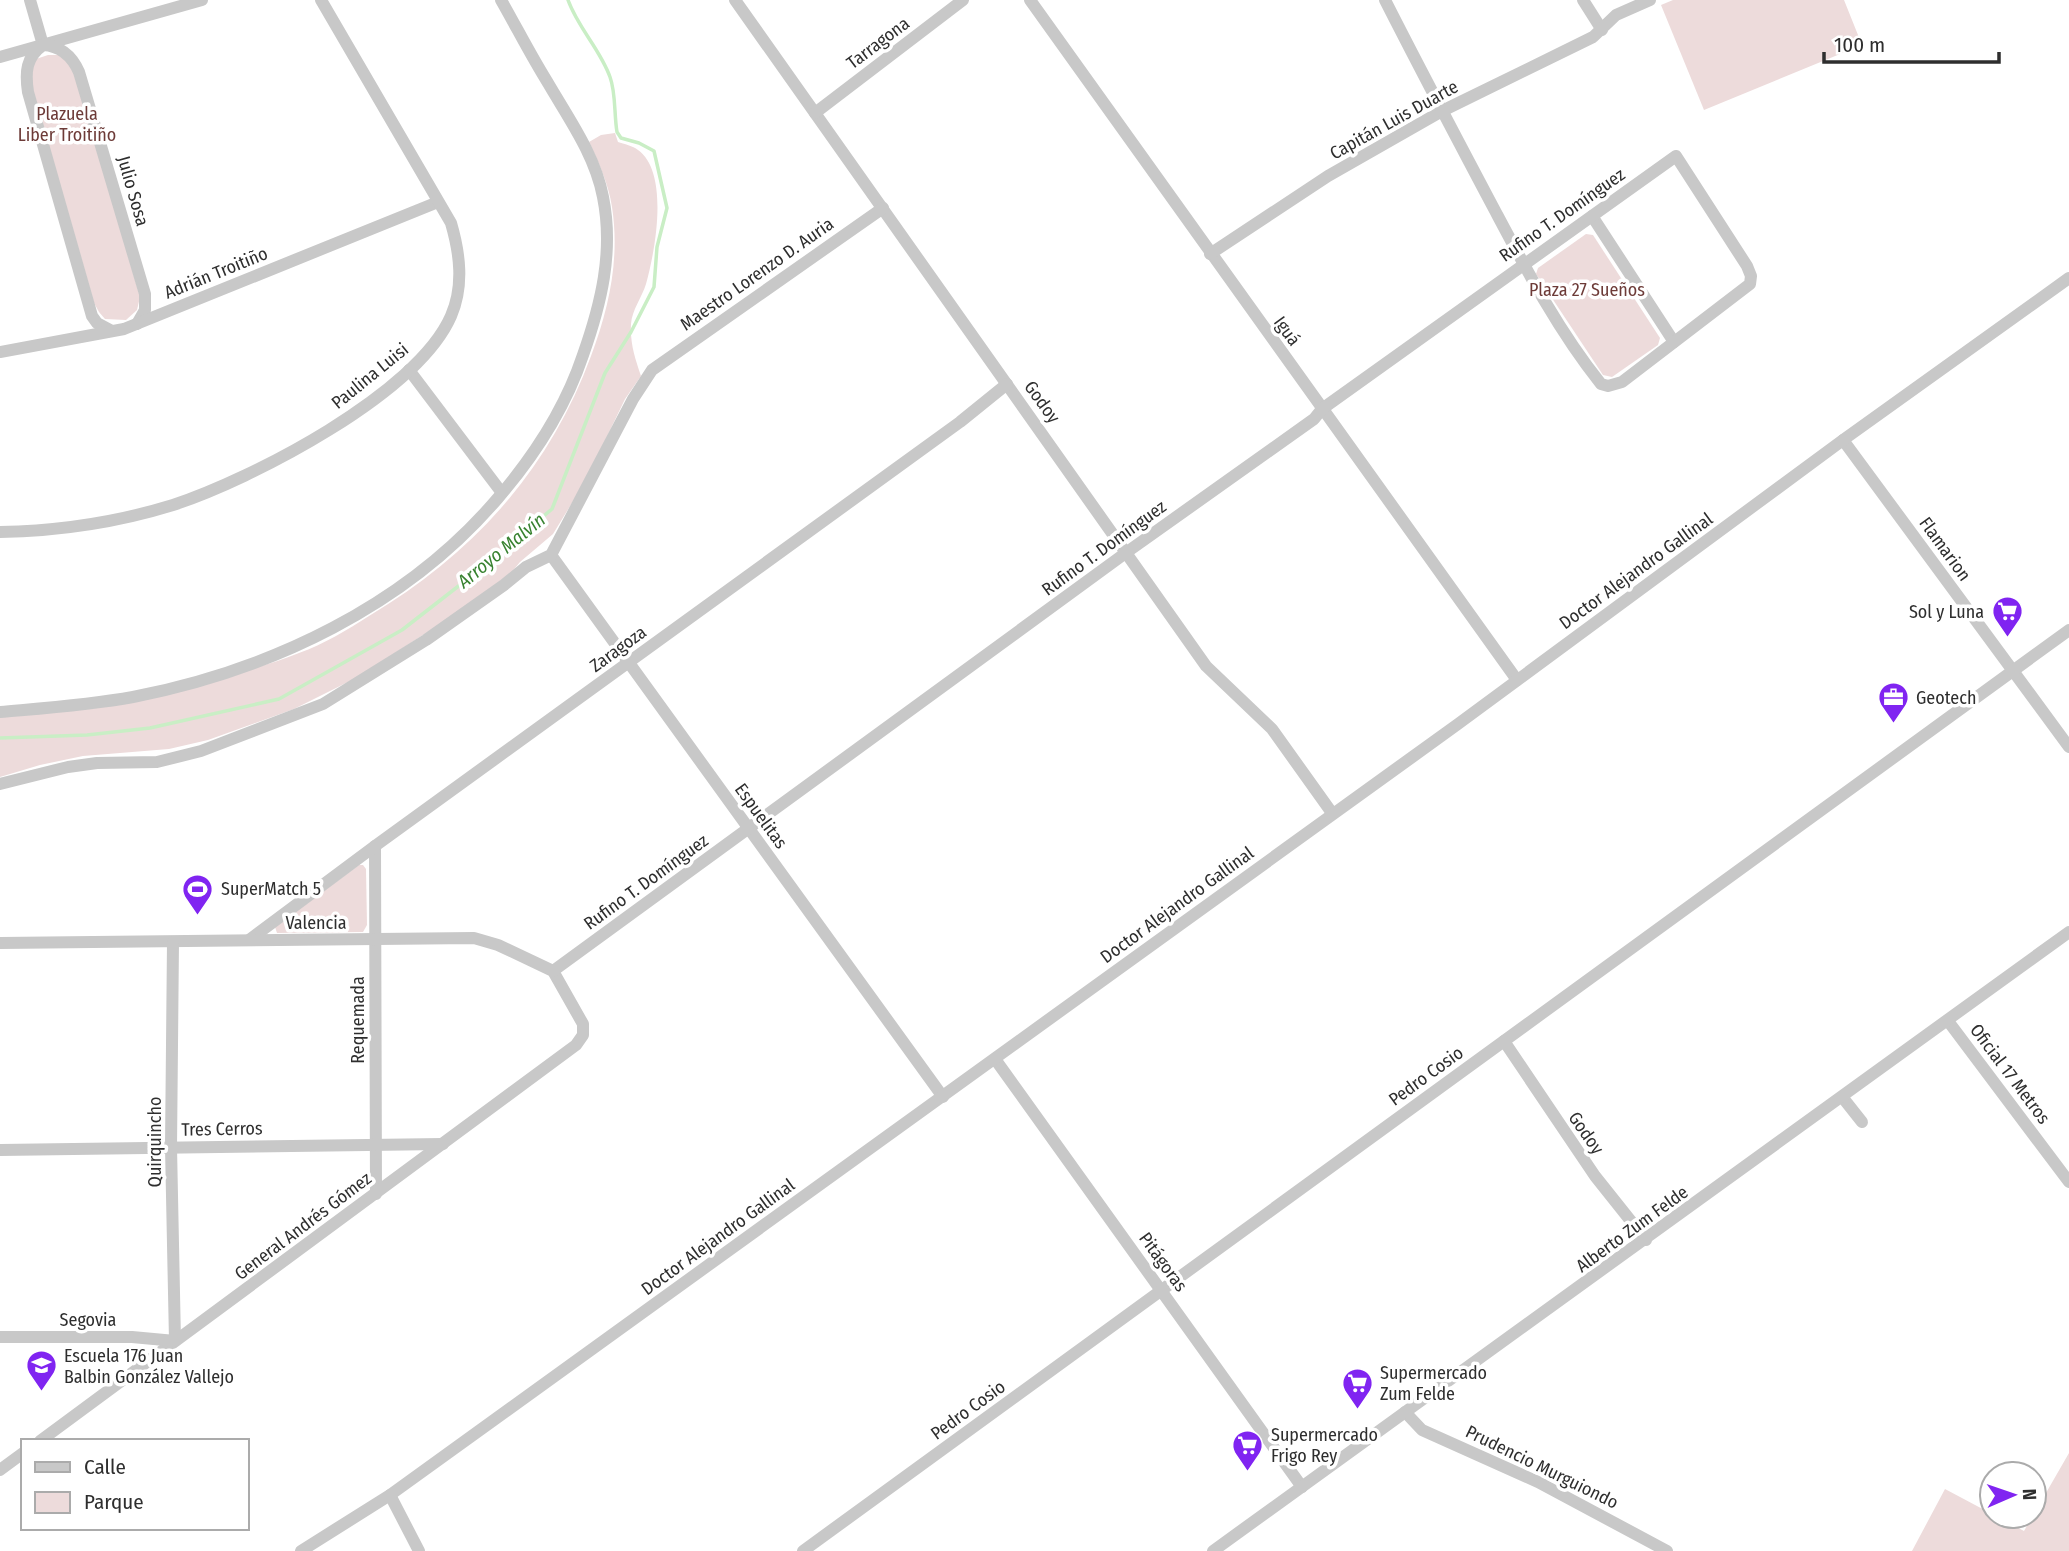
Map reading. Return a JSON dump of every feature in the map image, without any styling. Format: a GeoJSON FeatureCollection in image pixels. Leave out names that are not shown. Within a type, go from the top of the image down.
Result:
{"type":"FeatureCollection","features":[{"type":"Feature","properties":{"kind":"street"},"geometry":{"type":"LineString","coordinates":[[30,0],[43,45]]}},
{"type":"Feature","properties":{"kind":"street"},"geometry":{"type":"LineString","coordinates":[[0,57],[202,0]]}},
{"type":"Feature","properties":{"kind":"street","name":"Paulina Luisi"},"geometry":{"type":"LineString","coordinates":[[0,532],[102,522],[173,505],[256,471],[340,423],[410,370],[444,331],[458,293],[460,258],[451,223],[321,0]]}},
{"type":"Feature","properties":{"kind":"street"},"geometry":{"type":"LineString","coordinates":[[0,712],[79,705],[158,692],[290,650],[358,614],[415,576],[476,524],[521,471],[572,387],[592,331],[604,285],[608,226],[594,163],[501,0]]}},
{"type":"Feature","properties":{"kind":"street","name":"Godoy"},"geometry":{"type":"LineString","coordinates":[[735,0],[1206,666],[1272,729],[1332,813]]}},
{"type":"Feature","properties":{"kind":"street","name":"Tarragona"},"geometry":{"type":"LineString","coordinates":[[815,113],[963,0]]}},
{"type":"Feature","properties":{"kind":"street","name":"Iguá"},"geometry":{"type":"LineString","coordinates":[[1030,0],[1517,680]]}},
{"type":"Feature","properties":{"kind":"street"},"geometry":{"type":"LineString","coordinates":[[1385,0],[1544,304],[1601,384],[1608,386],[1622,382],[1674,342],[1592,216]]}},
{"type":"Feature","properties":{"kind":"street"},"geometry":{"type":"LineString","coordinates":[[1583,0],[1602,30]]}},
{"type":"Feature","properties":{"kind":"street","name":"Capitán Luis Duarte"},"geometry":{"type":"LineString","coordinates":[[1210,254],[1328,176],[1442,111],[1593,37],[1616,15],[1650,0]]}},
{"type":"Feature","properties":{"kind":"street"},"geometry":{"type":"LineString","coordinates":[[43,45],[33,52],[29,60],[27,92],[92,316],[97,323],[112,331]]}},
{"type":"Feature","properties":{"kind":"street","name":"Julio Sosa"},"geometry":{"type":"LineString","coordinates":[[43,45],[58,48],[69,55],[79,72],[145,294],[145,310],[137,324]]}},
{"type":"Feature","properties":{"kind":"street","name":"Rufino T. Domínguez"},"geometry":{"type":"LineString","coordinates":[[553,971],[1127,552],[1314,419],[1322,409],[1676,156],[1751,276],[1750,284],[1744,291],[1674,342]]}},
{"type":"Feature","properties":{"kind":"street","name":"Adrián Troitiño"},"geometry":{"type":"LineString","coordinates":[[0,352],[137,324],[438,202]]}},
{"type":"Feature","properties":{"kind":"street","name":"Maestro Lorenzo D. Auria"},"geometry":{"type":"LineString","coordinates":[[551,555],[633,399],[652,370],[883,208]]}},
{"type":"Feature","properties":{"kind":"street","name":"Doctor Alejandro Gallinal"},"geometry":{"type":"LineString","coordinates":[[300,1551],[390,1495],[943,1097],[2069,278]]}},
{"type":"Feature","properties":{"kind":"street"},"geometry":{"type":"LineString","coordinates":[[410,370],[502,493]]}},
{"type":"Feature","properties":{"kind":"street","name":"Zaragoza"},"geometry":{"type":"LineString","coordinates":[[249,941],[375,846],[960,422],[1007,384]]}},
{"type":"Feature","properties":{"kind":"street","name":"Flamarion"},"geometry":{"type":"LineString","coordinates":[[1843,440],[2069,747]]}},
{"type":"Feature","properties":{"kind":"street"},"geometry":{"type":"LineString","coordinates":[[0,783],[68,767],[97,763],[157,762],[190,754],[323,704],[426,640],[526,567],[551,555]]}},
{"type":"Feature","properties":{"kind":"street","name":"Espuelitas"},"geometry":{"type":"LineString","coordinates":[[551,555],[943,1097]]}},
{"type":"Feature","properties":{"kind":"street","name":"Pedro Cosio"},"geometry":{"type":"LineString","coordinates":[[803,1551],[2069,630]]}},
{"type":"Feature","properties":{"kind":"street","name":"Requemada"},"geometry":{"type":"LineString","coordinates":[[375,846],[376,1194]]}},
{"type":"Feature","properties":{"kind":"street","name":"Alberto Zum Felde"},"geometry":{"type":"LineString","coordinates":[[1213,1551],[2069,932]]}},
{"type":"Feature","properties":{"kind":"street","name":"Valencia"},"geometry":{"type":"LineString","coordinates":[[0,943],[474,938],[498,945],[553,971]]}},
{"type":"Feature","properties":{"kind":"street","name":"Quirquincho"},"geometry":{"type":"LineString","coordinates":[[173,942],[175,1341]]}},
{"type":"Feature","properties":{"kind":"street","name":"General Andrés Gómez"},"geometry":{"type":"LineString","coordinates":[[43,1439],[576,1045],[583,1035],[583,1024],[553,971]]}},
{"type":"Feature","properties":{"kind":"street","name":"Oficial 17 Metros"},"geometry":{"type":"LineString","coordinates":[[1948,1021],[2069,1182]]}},
{"type":"Feature","properties":{"kind":"street","name":"Godoy"},"geometry":{"type":"LineString","coordinates":[[1504,1041],[1595,1176],[1646,1240]]}},
{"type":"Feature","properties":{"kind":"street","name":"Pitágoras"},"geometry":{"type":"LineString","coordinates":[[995,1059],[1302,1487]]}},
{"type":"Feature","properties":{"kind":"street"},"geometry":{"type":"LineString","coordinates":[[1843,1098],[1862,1122]]}},
{"type":"Feature","properties":{"kind":"street","name":"Tres Cerros"},"geometry":{"type":"LineString","coordinates":[[0,1150],[444,1144]]}},
{"type":"Feature","properties":{"kind":"street","name":"Segovia"},"geometry":{"type":"LineString","coordinates":[[0,1337],[132,1337],[175,1341]]}},
{"type":"Feature","properties":{"kind":"street","name":"Prudencio Murguiondo"},"geometry":{"type":"LineString","coordinates":[[1405,1412],[1422,1430],[1538,1482],[1667,1551]]}},
{"type":"Feature","properties":{"kind":"street"},"geometry":{"type":"LineString","coordinates":[[0,1470],[21,1454]]}},
{"type":"Feature","properties":{"kind":"street"},"geometry":{"type":"LineString","coordinates":[[390,1495],[419,1551]]}},
{"type":"Feature","properties":{"kind":"green space"},"geometry":{"type":"Polygon","coordinates":[[[1673,0],[1844,0],[1862,45],[1704,110],[1661,5],[1673,0]]]}},
{"type":"Feature","properties":{"kind":"green space","name":"Plazuela Liber Troitiño"},"geometry":{"type":"Polygon","coordinates":[[[48,55],[63,55],[72,62],[140,297],[137,310],[126,320],[105,319],[94,303],[32,87],[31,65],[36,59],[48,55]]]}},
{"type":"Feature","properties":{"kind":"green space"},"geometry":{"type":"Polygon","coordinates":[[[615,133],[618,142],[636,149],[648,161],[657,194],[653,253],[646,284],[631,324],[632,344],[641,376],[625,399],[586,480],[553,534],[511,573],[451,617],[356,678],[294,709],[208,740],[169,749],[83,756],[0,777],[0,717],[231,674],[299,653],[344,631],[407,592],[474,537],[530,472],[574,397],[591,356],[608,301],[615,245],[608,190],[589,142],[601,135],[615,133]]]}},
{"type":"Feature","properties":{"kind":"green space","name":"Plaza 27 Sueños"},"geometry":{"type":"Polygon","coordinates":[[[1586,234],[1593,235],[1660,338],[1658,345],[1612,377],[1603,375],[1536,274],[1538,268],[1586,234]]]}},
{"type":"Feature","properties":{"kind":"green space"},"geometry":{"type":"Polygon","coordinates":[[[359,865],[366,869],[367,925],[363,932],[277,933],[275,927],[359,865]]]}},
{"type":"Feature","properties":{"kind":"green space"},"geometry":{"type":"Polygon","coordinates":[[[2069,1453],[2069,1551],[1912,1551],[1945,1489],[1978,1507],[1978,1530],[2024,1531],[2048,1530],[2048,1489],[2069,1453]]]}},
{"type":"Feature","properties":{"kind":"waterway","name":"Arroyo Malvín"},"geometry":{"type":"LineString","coordinates":[[0,738],[87,735],[150,728],[279,699],[402,630],[552,509],[605,373],[631,332],[654,287],[657,247],[667,208],[654,151],[621,138],[617,132],[610,77],[568,0]]}},
{"type":"Feature","properties":{"kind":"place","name":"Sol y Luna"},"geometry":{"type":"Point","coordinates":[2007,639]}},
{"type":"Feature","properties":{"kind":"place","name":"Geotech"},"geometry":{"type":"Point","coordinates":[1893,725]}},
{"type":"Feature","properties":{"kind":"place","name":"SuperMatch 5"},"geometry":{"type":"Point","coordinates":[198,916]}},
{"type":"Feature","properties":{"kind":"place","name":"Escuela 176 Juan Balbin González Vallejo"},"geometry":{"type":"Point","coordinates":[41,1393]}},
{"type":"Feature","properties":{"kind":"place","name":"Supermercado Zum Felde"},"geometry":{"type":"Point","coordinates":[1357,1410]}},
{"type":"Feature","properties":{"kind":"place","name":"Supermercado Frigo Rey"},"geometry":{"type":"Point","coordinates":[1248,1472]}}]}
